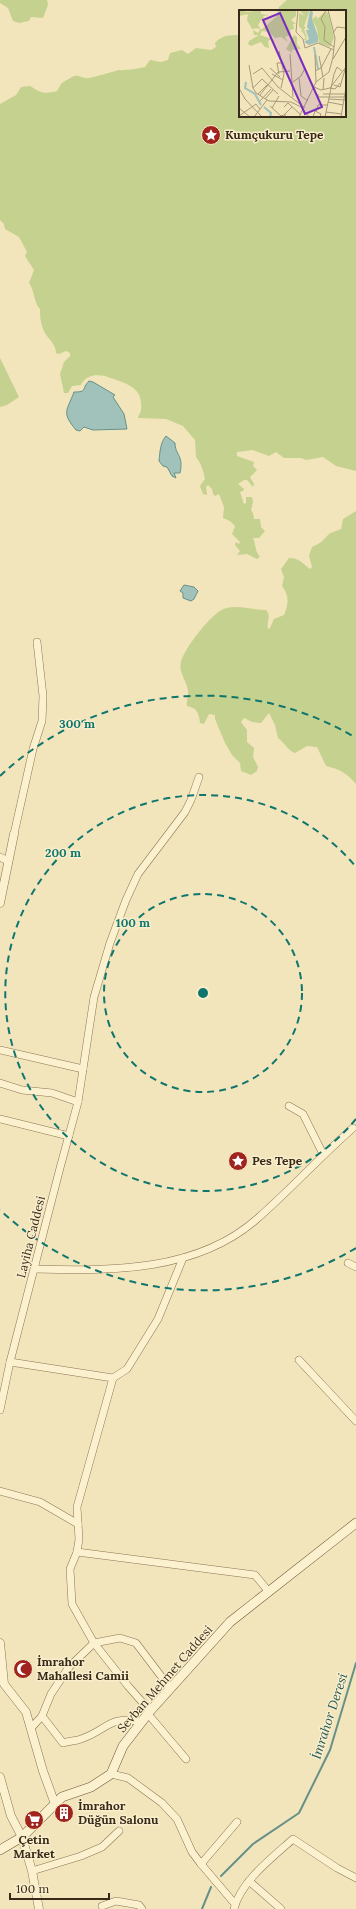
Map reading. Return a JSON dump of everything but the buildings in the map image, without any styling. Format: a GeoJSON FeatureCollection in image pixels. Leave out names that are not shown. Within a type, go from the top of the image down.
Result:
{"type":"FeatureCollection","features":[{"type":"Feature","properties":{"kind":"main road","name":"Sevban Mehmet Caddesi"},"geometry":{"type":"LineString","coordinates":[[111,1774],[123,1746],[149,1712],[230,1622],[356,1523]]}},
{"type":"Feature","properties":{"kind":"main road"},"geometry":{"type":"LineString","coordinates":[[0,1850],[22,1837],[62,1797],[91,1788],[111,1774]]}},
{"type":"Feature","properties":{"kind":"street"},"geometry":{"type":"LineString","coordinates":[[0,902],[33,749],[42,721],[43,696],[36,642]]}},
{"type":"Feature","properties":{"kind":"street","name":"Layiha Caddesi"},"geometry":{"type":"LineString","coordinates":[[0,1410],[10,1362],[78,1102],[94,997],[126,900],[138,874],[185,812],[191,800],[198,777]]}},
{"type":"Feature","properties":{"kind":"street"},"geometry":{"type":"LineString","coordinates":[[0,857],[8,860]]}},
{"type":"Feature","properties":{"kind":"street"},"geometry":{"type":"LineString","coordinates":[[0,1050],[83,1069]]}},
{"type":"Feature","properties":{"kind":"street"},"geometry":{"type":"LineString","coordinates":[[0,1083],[22,1090],[52,1093],[78,1102]]}},
{"type":"Feature","properties":{"kind":"street"},"geometry":{"type":"LineString","coordinates":[[289,1106],[303,1114],[323,1154]]}},
{"type":"Feature","properties":{"kind":"street"},"geometry":{"type":"LineString","coordinates":[[0,1119],[69,1136]]}},
{"type":"Feature","properties":{"kind":"street"},"geometry":{"type":"LineString","coordinates":[[35,1269],[83,1270],[130,1268],[183,1258],[229,1239],[258,1219],[323,1154],[353,1128]]}},
{"type":"Feature","properties":{"kind":"street"},"geometry":{"type":"LineString","coordinates":[[10,1362],[113,1378],[127,1369],[158,1319],[183,1258]]}},
{"type":"Feature","properties":{"kind":"street"},"geometry":{"type":"LineString","coordinates":[[348,1263],[356,1267]]}},
{"type":"Feature","properties":{"kind":"street"},"geometry":{"type":"LineString","coordinates":[[299,1360],[356,1421]]}},
{"type":"Feature","properties":{"kind":"street"},"geometry":{"type":"LineString","coordinates":[[113,1378],[77,1507],[79,1539],[77,1552],[70,1569],[72,1604],[94,1643],[186,1759]]}},
{"type":"Feature","properties":{"kind":"street"},"geometry":{"type":"LineString","coordinates":[[0,1491],[40,1502],[78,1524]]}},
{"type":"Feature","properties":{"kind":"street"},"geometry":{"type":"LineString","coordinates":[[77,1552],[255,1575],[269,1592]]}},
{"type":"Feature","properties":{"kind":"street"},"geometry":{"type":"LineString","coordinates":[[32,1727],[42,1716],[51,1694],[68,1667],[94,1643],[120,1638],[136,1643],[170,1688]]}},
{"type":"Feature","properties":{"kind":"street"},"geometry":{"type":"LineString","coordinates":[[0,1643],[2,1685],[26,1712],[32,1727],[43,1771],[55,1804]]}},
{"type":"Feature","properties":{"kind":"street"},"geometry":{"type":"LineString","coordinates":[[42,1716],[63,1743],[81,1739],[111,1722],[129,1720],[142,1722]]}},
{"type":"Feature","properties":{"kind":"street"},"geometry":{"type":"LineString","coordinates":[[111,1774],[128,1778],[162,1803],[177,1820],[192,1852],[235,1906],[249,1881],[293,1839],[337,1868],[354,1877],[356,1869]]}},
{"type":"Feature","properties":{"kind":"street"},"geometry":{"type":"LineString","coordinates":[[0,1776],[11,1816],[22,1837],[32,1871],[39,1909]]}},
{"type":"Feature","properties":{"kind":"street"},"geometry":{"type":"LineString","coordinates":[[201,1864],[237,1822]]}},
{"type":"Feature","properties":{"kind":"street"},"geometry":{"type":"LineString","coordinates":[[32,1871],[75,1858],[102,1847],[119,1831]]}},
{"type":"Feature","properties":{"kind":"street"},"geometry":{"type":"LineString","coordinates":[[249,1881],[282,1909]]}},
{"type":"Feature","properties":{"kind":"street"},"geometry":{"type":"LineString","coordinates":[[102,1906],[116,1901],[139,1905],[142,1909]]}},
{"type":"Feature","properties":{"kind":"green space"},"geometry":{"type":"Polygon","coordinates":[[[0,0],[47,0],[48,5],[43,18],[31,17],[29,21],[19,23],[13,21],[8,8],[0,3],[0,0]]]}},
{"type":"Feature","properties":{"kind":"green space"},"geometry":{"type":"Polygon","coordinates":[[[287,0],[356,0],[356,471],[336,466],[323,457],[306,460],[301,458],[284,458],[276,452],[269,456],[253,450],[237,452],[237,456],[254,462],[253,466],[257,470],[250,477],[254,484],[253,487],[247,480],[244,480],[238,484],[244,489],[240,492],[244,504],[246,503],[246,497],[252,497],[253,502],[251,510],[254,519],[260,519],[261,527],[265,531],[259,538],[253,538],[260,557],[257,559],[247,554],[237,555],[240,551],[235,545],[236,542],[239,544],[240,542],[232,534],[235,526],[230,521],[223,518],[224,507],[219,494],[215,496],[212,489],[208,485],[206,487],[207,495],[203,494],[200,486],[205,479],[200,463],[196,457],[195,440],[183,426],[166,419],[138,418],[141,411],[141,402],[136,390],[125,383],[105,376],[95,375],[88,377],[81,385],[72,386],[68,393],[64,393],[60,374],[64,362],[70,356],[70,353],[66,351],[59,354],[56,353],[54,346],[43,330],[40,309],[36,303],[29,283],[34,270],[25,256],[27,252],[19,237],[5,229],[4,224],[0,220],[0,104],[16,95],[21,87],[30,86],[43,93],[55,92],[62,83],[74,76],[89,78],[119,70],[145,67],[150,60],[161,62],[168,60],[170,53],[182,50],[188,54],[196,48],[211,50],[216,47],[215,43],[220,38],[229,35],[239,35],[239,117],[346,117],[346,10],[278,10],[279,7],[287,0]]]}},
{"type":"Feature","properties":{"kind":"green space"},"geometry":{"type":"Polygon","coordinates":[[[0,358],[19,397],[7,405],[0,407],[0,358]]]}},
{"type":"Feature","properties":{"kind":"green space"},"geometry":{"type":"Polygon","coordinates":[[[356,511],[356,784],[342,772],[326,766],[317,747],[307,746],[295,753],[290,750],[278,738],[275,725],[269,713],[261,723],[252,722],[244,718],[241,722],[247,730],[247,742],[254,748],[253,757],[258,767],[257,771],[251,775],[241,771],[240,763],[232,755],[225,743],[215,719],[215,715],[209,714],[204,724],[200,723],[197,712],[193,708],[187,706],[188,691],[180,666],[183,656],[193,640],[214,615],[227,608],[236,607],[266,610],[269,615],[268,629],[270,628],[274,619],[284,615],[287,607],[288,599],[282,586],[284,577],[281,569],[289,558],[299,560],[310,569],[312,567],[309,556],[312,547],[321,542],[332,532],[341,529],[343,519],[356,511]]]}},
{"type":"Feature","properties":{"kind":"water"},"geometry":{"type":"Polygon","coordinates":[[[89,381],[115,395],[113,397],[124,414],[127,429],[93,430],[84,427],[80,431],[76,430],[71,424],[68,419],[67,411],[74,392],[83,391],[89,381]]]}},
{"type":"Feature","properties":{"kind":"water"},"geometry":{"type":"Polygon","coordinates":[[[166,436],[175,443],[175,447],[181,462],[180,473],[174,473],[176,478],[172,476],[167,467],[163,466],[159,461],[161,445],[166,436]]]}},
{"type":"Feature","properties":{"kind":"water"},"geometry":{"type":"Polygon","coordinates":[[[184,585],[194,587],[198,591],[194,599],[191,601],[183,598],[183,593],[180,591],[184,585]]]}},
{"type":"Feature","properties":{"kind":"waterway","name":"İmrahor Deresi"},"geometry":{"type":"LineString","coordinates":[[221,1876],[253,1844],[299,1813],[330,1750],[356,1663]]}},
{"type":"Feature","properties":{"kind":"waterway","name":"İmrahor Deresi"},"geometry":{"type":"LineString","coordinates":[[202,1909],[211,1887]]}},
{"type":"Feature","properties":{"kind":"place","name":"Kumçukuru Tepe"},"geometry":{"type":"Point","coordinates":[211,135]}},
{"type":"Feature","properties":{"kind":"place","name":"Pes Tepe"},"geometry":{"type":"Point","coordinates":[238,1161]}},
{"type":"Feature","properties":{"kind":"place","name":"İmrahor Mahallesi Camii"},"geometry":{"type":"Point","coordinates":[23,1669]}},
{"type":"Feature","properties":{"kind":"place","name":"İmrahor Düğün Salonu"},"geometry":{"type":"Point","coordinates":[64,1813]}},
{"type":"Feature","properties":{"kind":"place","name":"Çetin Market"},"geometry":{"type":"Point","coordinates":[34,1820]}}]}
